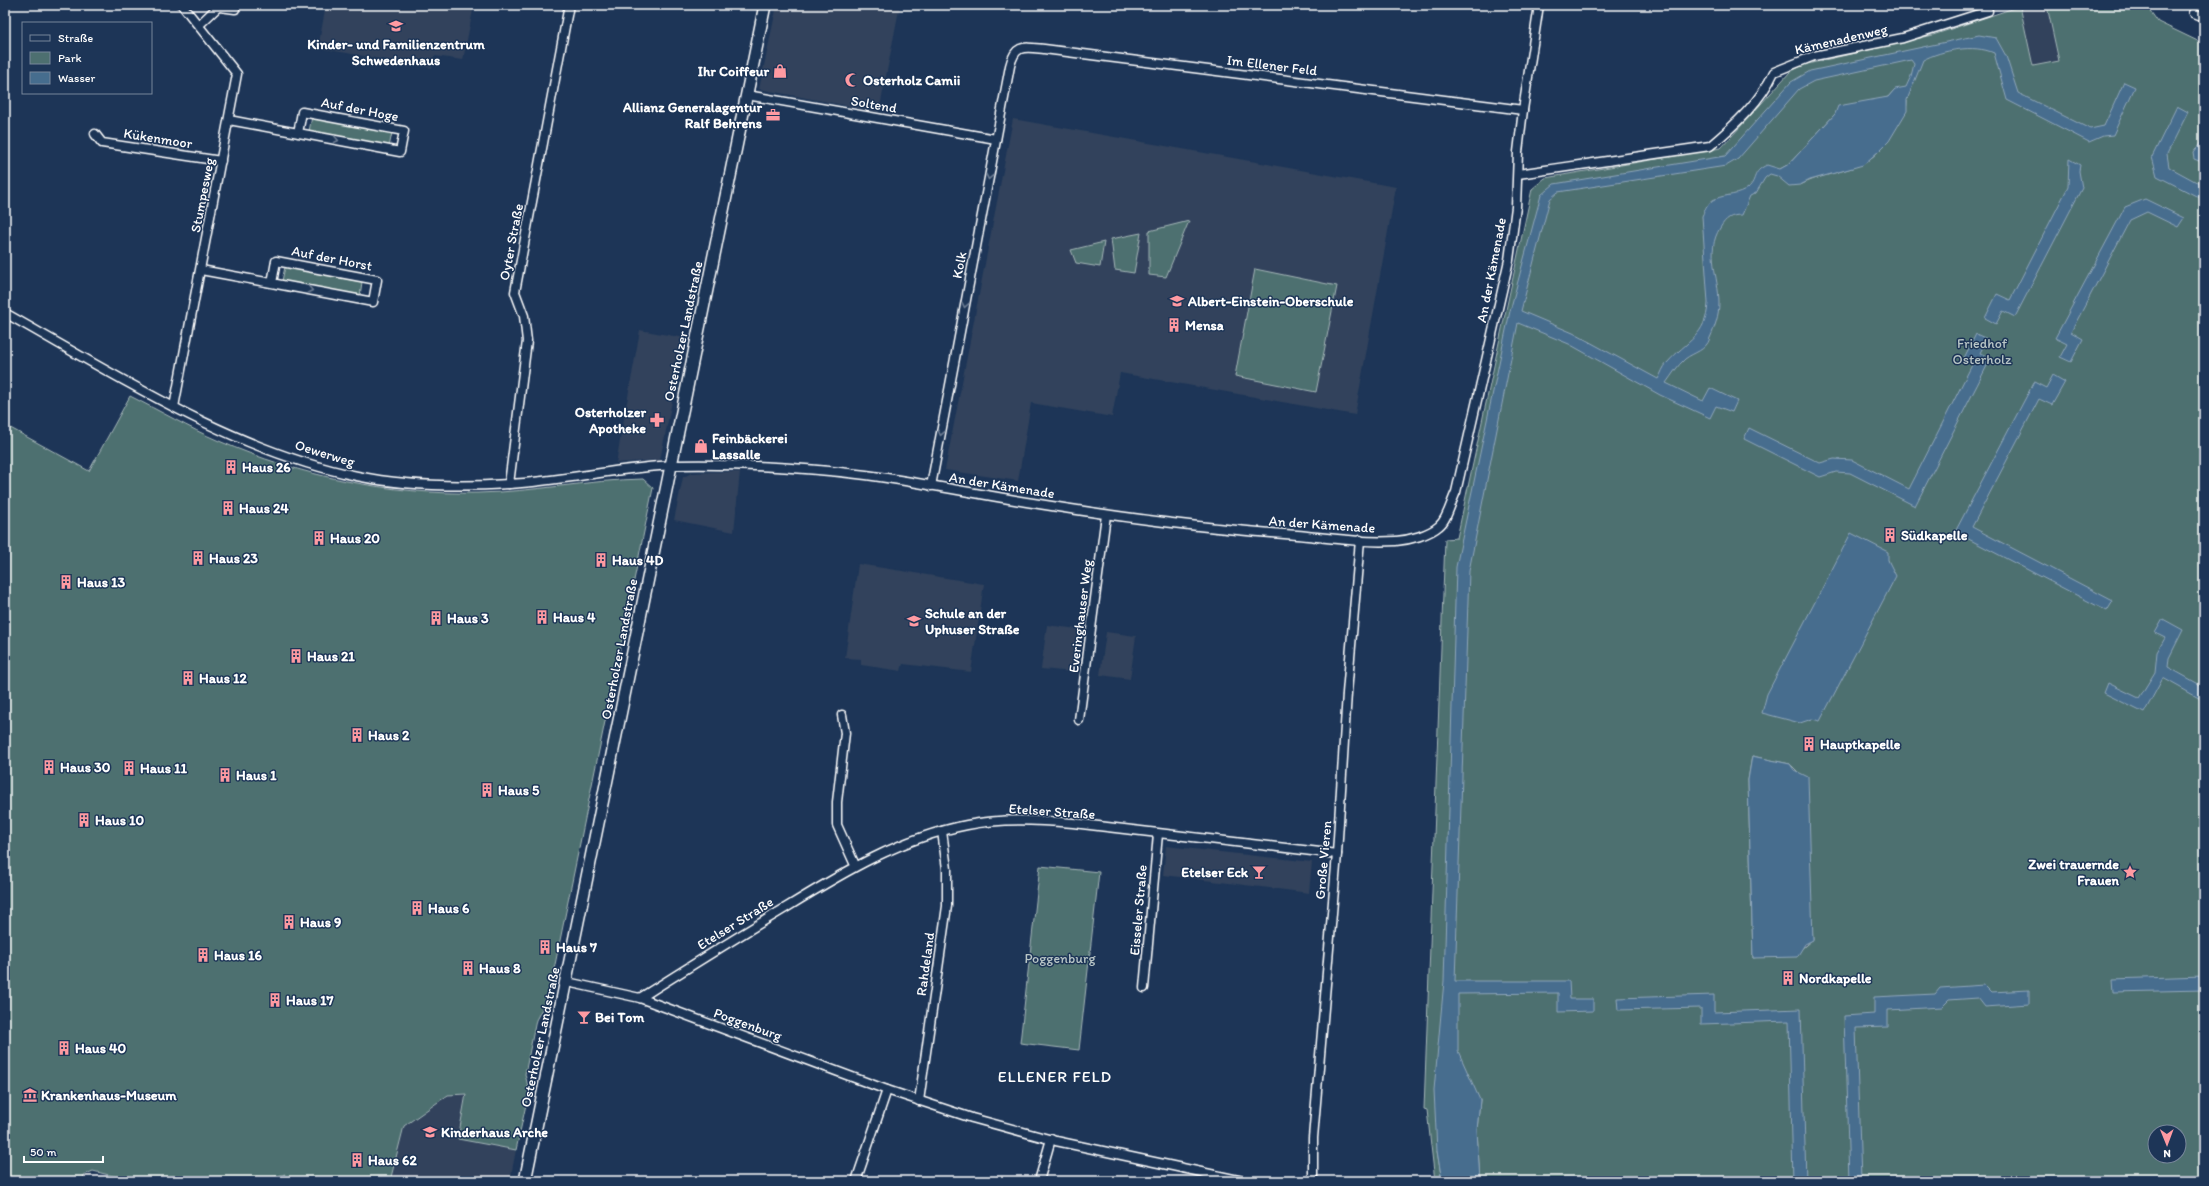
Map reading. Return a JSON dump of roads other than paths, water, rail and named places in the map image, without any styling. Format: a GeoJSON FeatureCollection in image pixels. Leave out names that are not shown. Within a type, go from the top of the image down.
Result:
{"type":"FeatureCollection","features":[{"type":"Feature","properties":{"kind":"main road","name":"Osterholzer Landstraße"},"geometry":{"type":"LineString","coordinates":[[525,1181],[567,982],[765,5]]}},
{"type":"Feature","properties":{"kind":"street","name":"Stumpesweg"},"geometry":{"type":"LineString","coordinates":[[174,407],[237,74],[182,5]]}},
{"type":"Feature","properties":{"kind":"street"},"geometry":{"type":"LineString","coordinates":[[199,26],[220,6],[235,9],[236,5]]}},
{"type":"Feature","properties":{"kind":"street","name":"Oyter Straße"},"geometry":{"type":"LineString","coordinates":[[509,484],[527,341],[524,316],[515,292],[569,5]]}},
{"type":"Feature","properties":{"kind":"street","name":"An der Kämenade"},"geometry":{"type":"LineString","coordinates":[[671,466],[737,465],[793,468],[866,475],[1106,515],[1246,532],[1360,540],[1398,541],[1429,531],[1441,525],[1456,492],[1509,260],[1516,207],[1523,110],[1539,5]]}},
{"type":"Feature","properties":{"kind":"street","name":"Kämenadenweg"},"geometry":{"type":"LineString","coordinates":[[1518,174],[1710,146],[1730,129],[1766,89],[1774,72],[1814,56],[1903,38],[1988,11]]}},
{"type":"Feature","properties":{"kind":"street"},"geometry":{"type":"LineString","coordinates":[[2194,13],[2204,17]]}},
{"type":"Feature","properties":{"kind":"street","name":"Im Ellener Feld"},"geometry":{"type":"LineString","coordinates":[[1017,50],[1029,48],[1040,49],[1523,110]]}},
{"type":"Feature","properties":{"kind":"street","name":"Kolk"},"geometry":{"type":"LineString","coordinates":[[931,486],[1010,66],[1013,55],[1017,50]]}},
{"type":"Feature","properties":{"kind":"street","name":"Soltend"},"geometry":{"type":"LineString","coordinates":[[747,95],[996,139]]}},
{"type":"Feature","properties":{"kind":"street","name":"Auf der Hoge"},"geometry":{"type":"LineString","coordinates":[[229,120],[298,133],[400,152],[404,131],[302,112],[298,133]]}},
{"type":"Feature","properties":{"kind":"street","name":"Kükenmoor"},"geometry":{"type":"LineString","coordinates":[[94,134],[102,143],[221,161]]}},
{"type":"Feature","properties":{"kind":"street","name":"Auf der Horst"},"geometry":{"type":"LineString","coordinates":[[200,270],[373,302],[377,280],[276,261],[272,283]]}},
{"type":"Feature","properties":{"kind":"street","name":"Oewerweg"},"geometry":{"type":"LineString","coordinates":[[5,313],[174,407],[238,437],[304,462],[352,475],[376,480],[439,484],[509,484],[671,466]]}},
{"type":"Feature","properties":{"kind":"street","name":"Everinghauser Weg"},"geometry":{"type":"LineString","coordinates":[[1079,720],[1106,515]]}},
{"type":"Feature","properties":{"kind":"street","name":"Große Vieren"},"geometry":{"type":"LineString","coordinates":[[1313,1181],[1313,1138],[1337,854],[1347,686],[1360,540]]}},
{"type":"Feature","properties":{"kind":"street"},"geometry":{"type":"LineString","coordinates":[[842,715],[845,733],[837,802],[837,824],[855,865]]}},
{"type":"Feature","properties":{"kind":"street","name":"Etelser Straße"},"geometry":{"type":"LineString","coordinates":[[640,998],[721,946],[855,865],[908,842],[942,831],[997,821],[1034,820],[1337,854]]}},
{"type":"Feature","properties":{"kind":"street","name":"Rahdeland"},"geometry":{"type":"LineString","coordinates":[[919,1101],[947,906],[947,869],[942,831]]}},
{"type":"Feature","properties":{"kind":"street","name":"Eisseler Straße"},"geometry":{"type":"LineString","coordinates":[[1144,988],[1158,834]]}},
{"type":"Feature","properties":{"kind":"street","name":"Poggenburg"},"geometry":{"type":"LineString","coordinates":[[567,982],[640,998],[919,1101],[1051,1139],[1209,1178],[1243,1181]]}},
{"type":"Feature","properties":{"kind":"street"},"geometry":{"type":"LineString","coordinates":[[856,1181],[888,1090]]}},
{"type":"Feature","properties":{"kind":"street"},"geometry":{"type":"LineString","coordinates":[[1039,1181],[1051,1139]]}},
{"type":"Feature","properties":{"kind":"water"},"geometry":{"type":"Polygon","coordinates":[[[1979,35],[1996,38],[2006,56],[2018,93],[2090,129],[2104,126],[2124,82],[2135,87],[2113,135],[2103,136],[2089,142],[2007,100],[1994,53],[1977,49],[1958,49],[1939,53],[1923,60],[1907,100],[1907,111],[1889,141],[1863,165],[1810,180],[1800,185],[1789,186],[1777,176],[1770,174],[1765,178],[1756,193],[1750,196],[1742,215],[1732,216],[1727,219],[1720,228],[1716,237],[1713,255],[1719,307],[1715,325],[1708,342],[1703,349],[1685,359],[1666,383],[1703,401],[1710,388],[1737,401],[1732,412],[1716,406],[1710,418],[1660,395],[1569,344],[1518,323],[1469,571],[1455,981],[1569,981],[1570,999],[1593,999],[1593,1011],[1558,1012],[1558,993],[1458,994],[1458,1051],[1480,1100],[1477,1130],[1480,1181],[1442,1181],[1437,1151],[1434,1090],[1444,981],[1456,567],[1510,311],[1541,195],[1554,184],[1725,156],[1791,82],[1810,71],[1979,35]],[[1911,60],[1814,81],[1799,89],[1738,159],[1726,166],[1558,192],[1550,199],[1521,311],[1573,333],[1658,379],[1663,369],[1674,355],[1694,337],[1704,323],[1708,303],[1702,216],[1709,204],[1719,197],[1737,194],[1744,191],[1751,185],[1759,170],[1767,165],[1780,169],[1789,164],[1835,114],[1838,106],[1888,97],[1895,89],[1906,87],[1914,64],[1911,60]]]}},
{"type":"Feature","properties":{"kind":"water"},"geometry":{"type":"Polygon","coordinates":[[[2177,106],[2188,112],[2167,154],[2169,167],[2204,186],[2204,200],[2157,176],[2152,157],[2177,106]]]}},
{"type":"Feature","properties":{"kind":"water"},"geometry":{"type":"Polygon","coordinates":[[[2204,138],[2204,163],[2194,159],[2193,153],[2204,138]]]}},
{"type":"Feature","properties":{"kind":"water"},"geometry":{"type":"Polygon","coordinates":[[[2069,159],[2080,165],[2079,171],[2082,188],[2015,317],[2003,311],[1996,324],[1985,318],[1997,294],[2010,300],[2068,187],[2069,159]]]}},
{"type":"Feature","properties":{"kind":"water"},"geometry":{"type":"Polygon","coordinates":[[[2145,199],[2184,218],[2178,227],[2147,212],[2130,220],[2071,332],[2083,339],[2071,362],[2060,357],[2067,344],[2055,338],[2125,207],[2145,199]]]}},
{"type":"Feature","properties":{"kind":"water"},"geometry":{"type":"Polygon","coordinates":[[[1976,334],[1987,339],[1980,353],[1991,358],[1915,506],[1850,473],[1836,472],[1820,477],[1744,439],[1749,428],[1820,463],[1834,459],[1852,460],[1909,489],[1973,363],[1964,358],[1976,334]]]}},
{"type":"Feature","properties":{"kind":"water"},"geometry":{"type":"Polygon","coordinates":[[[2053,375],[2065,382],[2052,405],[2039,399],[1972,527],[2113,601],[2107,611],[1955,532],[2034,382],[2046,388],[2053,375]]]}},
{"type":"Feature","properties":{"kind":"water"},"geometry":{"type":"Polygon","coordinates":[[[1851,533],[1888,552],[1888,560],[1896,576],[1820,721],[1812,719],[1800,723],[1762,713],[1767,694],[1851,533]]]}},
{"type":"Feature","properties":{"kind":"water"},"geometry":{"type":"Polygon","coordinates":[[[2163,619],[2183,630],[2169,658],[2168,667],[2204,687],[2204,701],[2163,678],[2144,713],[2104,693],[2108,683],[2139,698],[2155,672],[2157,652],[2165,638],[2155,633],[2163,619]]]}},
{"type":"Feature","properties":{"kind":"water"},"geometry":{"type":"Polygon","coordinates":[[[1752,756],[1790,764],[1794,770],[1808,777],[1813,940],[1805,944],[1797,957],[1753,958],[1748,780],[1752,756]]]}},
{"type":"Feature","properties":{"kind":"water"},"geometry":{"type":"Polygon","coordinates":[[[2204,976],[2204,990],[2113,992],[2112,979],[2204,976]]]}},
{"type":"Feature","properties":{"kind":"water"},"geometry":{"type":"Polygon","coordinates":[[[1984,985],[1991,992],[2029,990],[2029,1004],[1985,1007],[1978,998],[1949,1000],[1942,1007],[1888,1010],[1888,1027],[1856,1028],[1861,1181],[1849,1181],[1844,1016],[1874,1014],[1874,997],[1935,994],[1940,988],[1984,985]]]}},
{"type":"Feature","properties":{"kind":"water"},"geometry":{"type":"Polygon","coordinates":[[[1714,995],[1714,1012],[1801,1009],[1806,1181],[1793,1181],[1789,1021],[1701,1024],[1701,1008],[1618,1010],[1617,998],[1714,995]]]}},
{"type":"Feature","properties":{"kind":"place","name":"Kinder- und Familienzentrum Schwedenhaus"},"geometry":{"type":"Point","coordinates":[396,26]}},
{"type":"Feature","properties":{"kind":"place","name":"Ihr Coiffeur"},"geometry":{"type":"Point","coordinates":[780,71]}},
{"type":"Feature","properties":{"kind":"place","name":"Osterholz Camii"},"geometry":{"type":"Point","coordinates":[852,80]}},
{"type":"Feature","properties":{"kind":"place","name":"Allianz Generalagentur Ralf Behrens"},"geometry":{"type":"Point","coordinates":[773,115]}},
{"type":"Feature","properties":{"kind":"place","name":"Albert-Einstein-Oberschule"},"geometry":{"type":"Point","coordinates":[1177,301]}},
{"type":"Feature","properties":{"kind":"place","name":"Mensa"},"geometry":{"type":"Point","coordinates":[1174,325]}},
{"type":"Feature","properties":{"kind":"place","name":"Osterholzer Apotheke"},"geometry":{"type":"Point","coordinates":[657,420]}},
{"type":"Feature","properties":{"kind":"place","name":"Feinbäckerei Lassalle"},"geometry":{"type":"Point","coordinates":[701,446]}},
{"type":"Feature","properties":{"kind":"place","name":"Haus 26"},"geometry":{"type":"Point","coordinates":[231,467]}},
{"type":"Feature","properties":{"kind":"place","name":"Haus 24"},"geometry":{"type":"Point","coordinates":[228,508]}},
{"type":"Feature","properties":{"kind":"place","name":"Südkapelle"},"geometry":{"type":"Point","coordinates":[1890,535]}},
{"type":"Feature","properties":{"kind":"place","name":"Haus 20"},"geometry":{"type":"Point","coordinates":[319,538]}},
{"type":"Feature","properties":{"kind":"place","name":"Haus 23"},"geometry":{"type":"Point","coordinates":[198,558]}},
{"type":"Feature","properties":{"kind":"place","name":"Haus 4D"},"geometry":{"type":"Point","coordinates":[601,560]}},
{"type":"Feature","properties":{"kind":"place","name":"Haus 13"},"geometry":{"type":"Point","coordinates":[66,582]}},
{"type":"Feature","properties":{"kind":"place","name":"Haus 4"},"geometry":{"type":"Point","coordinates":[542,617]}},
{"type":"Feature","properties":{"kind":"place","name":"Haus 3"},"geometry":{"type":"Point","coordinates":[436,618]}},
{"type":"Feature","properties":{"kind":"place","name":"Schule an der Uphuser Straße"},"geometry":{"type":"Point","coordinates":[914,621]}},
{"type":"Feature","properties":{"kind":"place","name":"Haus 21"},"geometry":{"type":"Point","coordinates":[296,656]}},
{"type":"Feature","properties":{"kind":"place","name":"Haus 12"},"geometry":{"type":"Point","coordinates":[188,678]}},
{"type":"Feature","properties":{"kind":"place","name":"Haus 2"},"geometry":{"type":"Point","coordinates":[357,735]}},
{"type":"Feature","properties":{"kind":"place","name":"Hauptkapelle"},"geometry":{"type":"Point","coordinates":[1809,744]}},
{"type":"Feature","properties":{"kind":"place","name":"Haus 30"},"geometry":{"type":"Point","coordinates":[49,767]}},
{"type":"Feature","properties":{"kind":"place","name":"Haus 11"},"geometry":{"type":"Point","coordinates":[129,768]}},
{"type":"Feature","properties":{"kind":"place","name":"Haus 1"},"geometry":{"type":"Point","coordinates":[225,775]}},
{"type":"Feature","properties":{"kind":"place","name":"Haus 5"},"geometry":{"type":"Point","coordinates":[487,790]}},
{"type":"Feature","properties":{"kind":"place","name":"Haus 10"},"geometry":{"type":"Point","coordinates":[84,820]}},
{"type":"Feature","properties":{"kind":"place","name":"Etelser Eck"},"geometry":{"type":"Point","coordinates":[1259,872]}},
{"type":"Feature","properties":{"kind":"place","name":"Zwei trauernde Frauen"},"geometry":{"type":"Point","coordinates":[2130,872]}},
{"type":"Feature","properties":{"kind":"place","name":"Haus 6"},"geometry":{"type":"Point","coordinates":[417,908]}},
{"type":"Feature","properties":{"kind":"place","name":"Haus 9"},"geometry":{"type":"Point","coordinates":[289,922]}},
{"type":"Feature","properties":{"kind":"place","name":"Haus 7"},"geometry":{"type":"Point","coordinates":[545,947]}},
{"type":"Feature","properties":{"kind":"place","name":"Haus 16"},"geometry":{"type":"Point","coordinates":[203,955]}},
{"type":"Feature","properties":{"kind":"place","name":"Haus 8"},"geometry":{"type":"Point","coordinates":[468,968]}},
{"type":"Feature","properties":{"kind":"place","name":"Nordkapelle"},"geometry":{"type":"Point","coordinates":[1788,978]}},
{"type":"Feature","properties":{"kind":"place","name":"Haus 17"},"geometry":{"type":"Point","coordinates":[275,1000]}},
{"type":"Feature","properties":{"kind":"place","name":"Bei Tom"},"geometry":{"type":"Point","coordinates":[584,1017]}},
{"type":"Feature","properties":{"kind":"place","name":"Haus 40"},"geometry":{"type":"Point","coordinates":[64,1048]}},
{"type":"Feature","properties":{"kind":"place","name":"Krankenhaus-Museum"},"geometry":{"type":"Point","coordinates":[30,1095]}},
{"type":"Feature","properties":{"kind":"place","name":"Kinderhaus Arche"},"geometry":{"type":"Point","coordinates":[430,1132]}},
{"type":"Feature","properties":{"kind":"place","name":"Haus 62"},"geometry":{"type":"Point","coordinates":[357,1160]}},
{"type":"Feature","properties":{"kind":"district","name":"ELLENER FELD"},"geometry":{"type":"Point","coordinates":[1055,1076]}},
{"type":"Feature","properties":{"kind":"park label","name":"Friedhof Osterholz"},"geometry":{"type":"Point","coordinates":[1982,352]}}]}
